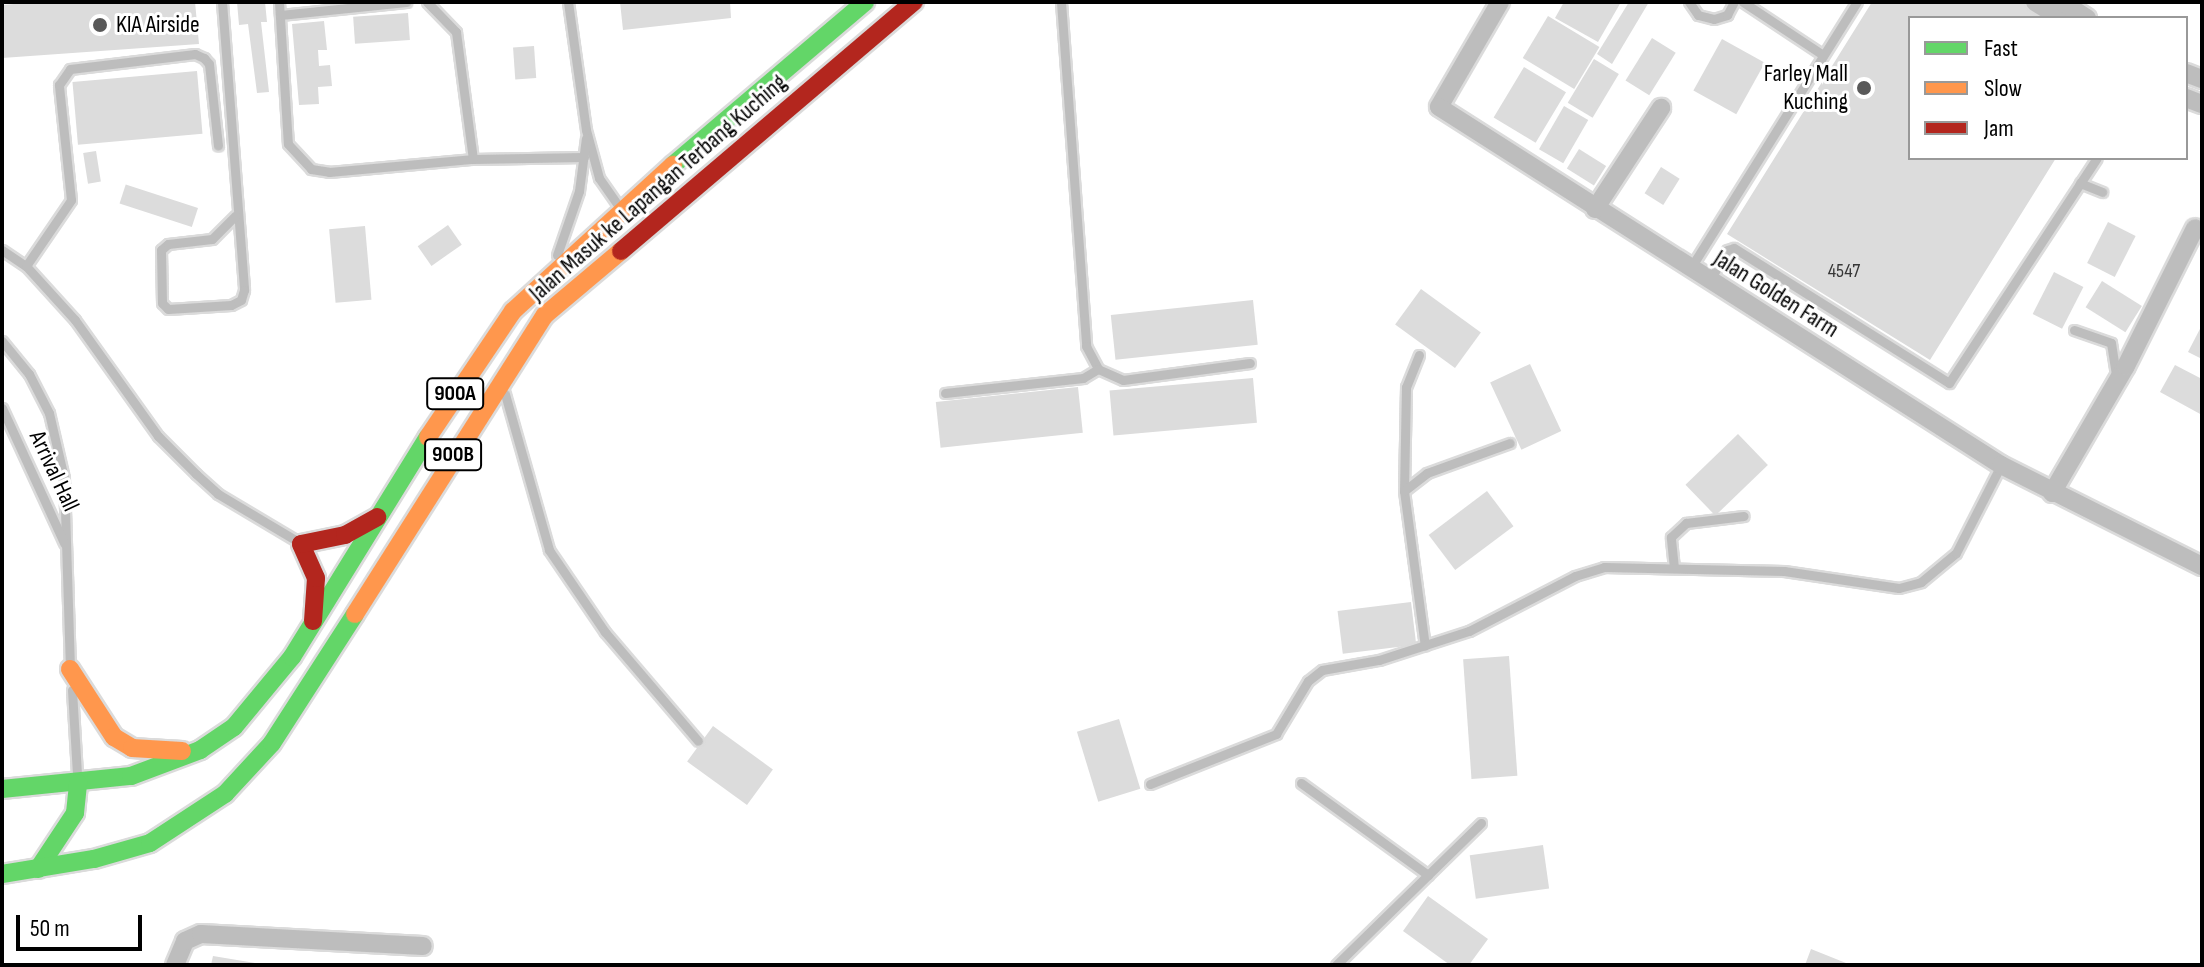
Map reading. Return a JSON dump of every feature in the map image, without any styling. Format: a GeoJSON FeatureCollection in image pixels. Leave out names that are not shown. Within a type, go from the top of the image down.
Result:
{"type":"FeatureCollection","features":[{"type":"Feature","properties":{"kind":"highway","name":"Jalan Masuk ke Lapangan Terbang Kuching"},"geometry":{"type":"LineString","coordinates":[[2,789],[131,776],[200,750],[234,727],[264,697],[313,624],[340,567],[379,516],[476,361],[513,311],[622,210],[865,2]]}},
{"type":"Feature","properties":{"kind":"highway","name":"Jalan Masuk ke Lapangan Terbang Kuching"},"geometry":{"type":"LineString","coordinates":[[2,874],[38,869],[150,843],[225,794],[272,743],[500,379],[545,315],[914,2]]}},
{"type":"Feature","properties":{"kind":"highway"},"geometry":{"type":"LineString","coordinates":[[313,624],[316,578],[301,544],[345,535],[379,516]]}},
{"type":"Feature","properties":{"kind":"highway"},"geometry":{"type":"LineString","coordinates":[[70,669],[99,718],[132,748],[200,750]]}},
{"type":"Feature","properties":{"kind":"highway"},"geometry":{"type":"LineString","coordinates":[[38,869],[75,813],[78,783]]}},
{"type":"Feature","properties":{"kind":"street","name":"Jalan Golden Farm"},"geometry":{"type":"LineString","coordinates":[[1500,2],[1439,107],[2001,465],[2202,566]]}},
{"type":"Feature","properties":{"kind":"street"},"geometry":{"type":"LineString","coordinates":[[2035,2],[2058,16]]}},
{"type":"Feature","properties":{"kind":"street"},"geometry":{"type":"LineString","coordinates":[[2062,2],[2084,16]]}},
{"type":"Feature","properties":{"kind":"street"},"geometry":{"type":"LineString","coordinates":[[1595,209],[1661,108]]}},
{"type":"Feature","properties":{"kind":"street"},"geometry":{"type":"LineString","coordinates":[[2052,493],[2113,389],[2195,228]]}},
{"type":"Feature","properties":{"kind":"street"},"geometry":{"type":"LineString","coordinates":[[175,965],[185,941],[201,934],[423,946]]}},
{"type":"Feature","properties":{"kind":"lane"},"geometry":{"type":"LineString","coordinates":[[222,2],[238,193],[235,216],[241,300],[168,309],[162,303],[161,250],[168,244],[212,239],[235,216]]}},
{"type":"Feature","properties":{"kind":"lane"},"geometry":{"type":"LineString","coordinates":[[279,2],[288,144],[297,159],[329,172],[473,159],[584,157]]}},
{"type":"Feature","properties":{"kind":"lane"},"geometry":{"type":"LineString","coordinates":[[280,15],[406,2]]}},
{"type":"Feature","properties":{"kind":"lane"},"geometry":{"type":"LineString","coordinates":[[427,2],[456,32],[473,159]]}},
{"type":"Feature","properties":{"kind":"lane"},"geometry":{"type":"LineString","coordinates":[[568,2],[586,130],[599,178],[622,210]]}},
{"type":"Feature","properties":{"kind":"lane"},"geometry":{"type":"LineString","coordinates":[[1061,2],[1086,346],[1098,369],[1123,380],[1250,363]]}},
{"type":"Feature","properties":{"kind":"lane"},"geometry":{"type":"LineString","coordinates":[[1689,2],[1698,15],[1714,19],[1727,15],[1734,2]]}},
{"type":"Feature","properties":{"kind":"lane"},"geometry":{"type":"LineString","coordinates":[[1743,2],[1823,55]]}},
{"type":"Feature","properties":{"kind":"lane"},"geometry":{"type":"LineString","coordinates":[[1690,269],[1857,2]]}},
{"type":"Feature","properties":{"kind":"lane"},"geometry":{"type":"LineString","coordinates":[[26,266],[71,200],[59,85],[70,69],[195,54],[204,58],[209,64],[218,146]]}},
{"type":"Feature","properties":{"kind":"lane"},"geometry":{"type":"LineString","coordinates":[[548,276],[575,206],[586,130]]}},
{"type":"Feature","properties":{"kind":"lane"},"geometry":{"type":"LineString","coordinates":[[1709,281],[1727,250],[1734,248],[1949,383],[2096,160]]}},
{"type":"Feature","properties":{"kind":"lane"},"geometry":{"type":"LineString","coordinates":[[2080,183],[2102,192]]}},
{"type":"Feature","properties":{"kind":"lane"},"geometry":{"type":"LineString","coordinates":[[2,250],[26,266],[75,320],[177,455],[218,494],[323,557]]}},
{"type":"Feature","properties":{"kind":"lane"},"geometry":{"type":"LineString","coordinates":[[2074,330],[2111,343],[2117,368],[2113,389]]}},
{"type":"Feature","properties":{"kind":"lane"},"geometry":{"type":"LineString","coordinates":[[2,341],[29,374],[49,413],[64,478],[70,669],[78,783]]}},
{"type":"Feature","properties":{"kind":"lane"},"geometry":{"type":"LineString","coordinates":[[1419,355],[1406,387],[1404,491],[1425,646]]}},
{"type":"Feature","properties":{"kind":"lane"},"geometry":{"type":"LineString","coordinates":[[945,393],[1083,378],[1098,369]]}},
{"type":"Feature","properties":{"kind":"lane"},"geometry":{"type":"LineString","coordinates":[[500,379],[549,550],[605,632],[698,741]]}},
{"type":"Feature","properties":{"kind":"lane","name":"Arrival Hall"},"geometry":{"type":"LineString","coordinates":[[2,408],[68,551]]}},
{"type":"Feature","properties":{"kind":"lane"},"geometry":{"type":"LineString","coordinates":[[1404,491],[1427,473],[1510,443]]}},
{"type":"Feature","properties":{"kind":"lane"},"geometry":{"type":"LineString","coordinates":[[1150,784],[1276,734],[1308,681],[1322,670],[1425,646],[1469,631],[1575,576],[1604,567],[1784,571],[1899,588],[1921,582],[1956,553],[2001,465]]}},
{"type":"Feature","properties":{"kind":"lane"},"geometry":{"type":"LineString","coordinates":[[1674,568],[1671,537],[1686,523],[1744,516]]}},
{"type":"Feature","properties":{"kind":"lane"},"geometry":{"type":"LineString","coordinates":[[340,567],[371,586]]}},
{"type":"Feature","properties":{"kind":"lane"},"geometry":{"type":"LineString","coordinates":[[1301,783],[1428,875]]}},
{"type":"Feature","properties":{"kind":"lane"},"geometry":{"type":"LineString","coordinates":[[1336,965],[1481,823]]}},
{"type":"Feature","properties":{"kind":"building","name":"KIA Airside"},"geometry":{"type":"Polygon","coordinates":[[[37,2],[195,2],[199,44],[2,58],[2,5],[37,2]]]}},
{"type":"Feature","properties":{"kind":"building"},"geometry":{"type":"Polygon","coordinates":[[[237,2],[265,2],[267,22],[261,22],[269,92],[257,93],[248,24],[239,25],[237,2]]]}},
{"type":"Feature","properties":{"kind":"building"},"geometry":{"type":"Polygon","coordinates":[[[620,2],[730,2],[731,18],[623,30],[620,2]]]}},
{"type":"Feature","properties":{"kind":"building"},"geometry":{"type":"Polygon","coordinates":[[[1564,2],[1621,2],[1598,42],[1555,18],[1564,2]]]}},
{"type":"Feature","properties":{"kind":"building"},"geometry":{"type":"Polygon","coordinates":[[[1629,2],[1649,2],[1612,64],[1597,54],[1629,2]]]}},
{"type":"Feature","properties":{"kind":"building","name":"Farley Mall Kuching"},"geometry":{"type":"Polygon","coordinates":[[[1872,2],[2022,2],[2045,16],[1908,16],[1908,160],[2055,160],[1930,360],[1727,234],[1872,2]]]}},
{"type":"Feature","properties":{"kind":"building"},"geometry":{"type":"Polygon","coordinates":[[[408,13],[410,40],[355,44],[353,17],[408,13]]]}},
{"type":"Feature","properties":{"kind":"building"},"geometry":{"type":"Polygon","coordinates":[[[1548,16],[1599,47],[1574,89],[1523,58],[1548,16]]]}},
{"type":"Feature","properties":{"kind":"building"},"geometry":{"type":"Polygon","coordinates":[[[324,21],[327,50],[318,50],[319,66],[330,65],[332,86],[318,87],[319,104],[299,105],[292,24],[324,21]]]}},
{"type":"Feature","properties":{"kind":"building"},"geometry":{"type":"Polygon","coordinates":[[[1652,38],[1676,53],[1649,95],[1626,80],[1652,38]]]}},
{"type":"Feature","properties":{"kind":"building"},"geometry":{"type":"Polygon","coordinates":[[[1722,39],[1765,63],[1736,114],[1693,91],[1722,39]]]}},
{"type":"Feature","properties":{"kind":"building"},"geometry":{"type":"Polygon","coordinates":[[[534,46],[536,78],[515,79],[513,47],[534,46]]]}},
{"type":"Feature","properties":{"kind":"building"},"geometry":{"type":"Polygon","coordinates":[[[1594,59],[1619,74],[1593,118],[1568,103],[1594,59]]]}},
{"type":"Feature","properties":{"kind":"building"},"geometry":{"type":"Polygon","coordinates":[[[1524,67],[1566,92],[1536,143],[1494,118],[1524,67]]]}},
{"type":"Feature","properties":{"kind":"building"},"geometry":{"type":"Polygon","coordinates":[[[197,71],[202,134],[78,145],[72,82],[197,71]]]}},
{"type":"Feature","properties":{"kind":"building"},"geometry":{"type":"Polygon","coordinates":[[[1564,106],[1588,120],[1563,163],[1539,149],[1564,106]]]}},
{"type":"Feature","properties":{"kind":"building"},"geometry":{"type":"Polygon","coordinates":[[[1579,149],[1606,166],[1594,185],[1567,169],[1579,149]]]}},
{"type":"Feature","properties":{"kind":"building"},"geometry":{"type":"Polygon","coordinates":[[[96,151],[101,182],[88,184],[83,153],[96,151]]]}},
{"type":"Feature","properties":{"kind":"building"},"geometry":{"type":"Polygon","coordinates":[[[1661,167],[1680,179],[1663,205],[1645,193],[1661,167]]]}},
{"type":"Feature","properties":{"kind":"building"},"geometry":{"type":"Polygon","coordinates":[[[126,185],[198,208],[192,227],[120,204],[126,185]]]}},
{"type":"Feature","properties":{"kind":"building"},"geometry":{"type":"Polygon","coordinates":[[[2108,222],[2136,236],[2115,277],[2087,263],[2108,222]]]}},
{"type":"Feature","properties":{"kind":"building"},"geometry":{"type":"Polygon","coordinates":[[[448,225],[462,245],[431,266],[418,246],[448,225]]]}},
{"type":"Feature","properties":{"kind":"building"},"geometry":{"type":"Polygon","coordinates":[[[365,226],[371,300],[336,303],[329,229],[365,226]]]}},
{"type":"Feature","properties":{"kind":"building"},"geometry":{"type":"Polygon","coordinates":[[[2054,272],[2083,287],[2062,329],[2033,314],[2054,272]]]}},
{"type":"Feature","properties":{"kind":"building"},"geometry":{"type":"Polygon","coordinates":[[[2102,281],[2142,306],[2125,332],[2086,307],[2102,281]]]}},
{"type":"Feature","properties":{"kind":"building"},"geometry":{"type":"Polygon","coordinates":[[[1421,289],[1481,332],[1455,368],[1395,325],[1421,289]]]}},
{"type":"Feature","properties":{"kind":"building"},"geometry":{"type":"Polygon","coordinates":[[[1253,300],[1258,345],[1115,360],[1111,315],[1253,300]]]}},
{"type":"Feature","properties":{"kind":"building"},"geometry":{"type":"Polygon","coordinates":[[[2202,325],[2202,359],[2188,352],[2202,325]]]}},
{"type":"Feature","properties":{"kind":"building"},"geometry":{"type":"Polygon","coordinates":[[[1530,364],[1561,431],[1521,450],[1490,383],[1530,364]]]}},
{"type":"Feature","properties":{"kind":"building"},"geometry":{"type":"Polygon","coordinates":[[[2175,365],[2202,379],[2202,415],[2160,392],[2175,365]]]}},
{"type":"Feature","properties":{"kind":"building"},"geometry":{"type":"Polygon","coordinates":[[[1253,378],[1257,423],[1113,435],[1110,391],[1253,378]]]}},
{"type":"Feature","properties":{"kind":"building"},"geometry":{"type":"Polygon","coordinates":[[[1078,387],[1083,433],[941,448],[936,402],[1078,387]]]}},
{"type":"Feature","properties":{"kind":"building"},"geometry":{"type":"Polygon","coordinates":[[[1738,434],[1768,465],[1715,516],[1685,485],[1738,434]]]}},
{"type":"Feature","properties":{"kind":"building"},"geometry":{"type":"Polygon","coordinates":[[[1487,491],[1513,526],[1455,570],[1429,535],[1487,491]]]}},
{"type":"Feature","properties":{"kind":"building"},"geometry":{"type":"Polygon","coordinates":[[[1411,602],[1416,645],[1343,654],[1338,611],[1411,602]]]}},
{"type":"Feature","properties":{"kind":"building"},"geometry":{"type":"Polygon","coordinates":[[[1509,656],[1517,776],[1471,779],[1463,659],[1509,656]]]}},
{"type":"Feature","properties":{"kind":"building"},"geometry":{"type":"Polygon","coordinates":[[[1119,719],[1140,789],[1098,802],[1077,732],[1119,719]]]}},
{"type":"Feature","properties":{"kind":"building"},"geometry":{"type":"Polygon","coordinates":[[[713,726],[773,769],[747,805],[687,762],[713,726]]]}},
{"type":"Feature","properties":{"kind":"building"},"geometry":{"type":"Polygon","coordinates":[[[1543,845],[1549,889],[1476,899],[1470,855],[1543,845]]]}},
{"type":"Feature","properties":{"kind":"building"},"geometry":{"type":"Polygon","coordinates":[[[1428,896],[1488,939],[1469,965],[1450,965],[1403,931],[1428,896]]]}},
{"type":"Feature","properties":{"kind":"building"},"geometry":{"type":"Polygon","coordinates":[[[1811,949],[1851,965],[1805,965],[1811,949]]]}},
{"type":"Feature","properties":{"kind":"building"},"geometry":{"type":"Polygon","coordinates":[[[213,956],[255,963],[255,965],[211,965],[213,956]]]}},
{"type":"Feature","properties":{"kind":"traffic: fast"},"geometry":{"type":"LineString","coordinates":[[673,165],[865,2]]}},
{"type":"Feature","properties":{"kind":"traffic: fast"},"geometry":{"type":"LineString","coordinates":[[2,789],[131,776],[200,750],[234,727],[292,657],[428,437]]}},
{"type":"Feature","properties":{"kind":"traffic: fast"},"geometry":{"type":"LineString","coordinates":[[2,874],[94,859],[150,843],[225,794],[272,743],[355,614]]}},
{"type":"Feature","properties":{"kind":"traffic: fast"},"geometry":{"type":"LineString","coordinates":[[38,869],[75,813],[78,783]]}},
{"type":"Feature","properties":{"kind":"traffic: slow"},"geometry":{"type":"LineString","coordinates":[[428,437],[513,311],[673,165]]}},
{"type":"Feature","properties":{"kind":"traffic: slow"},"geometry":{"type":"LineString","coordinates":[[355,614],[545,315],[621,251]]}},
{"type":"Feature","properties":{"kind":"traffic: slow"},"geometry":{"type":"LineString","coordinates":[[70,669],[114,737],[132,748],[182,751]]}},
{"type":"Feature","properties":{"kind":"traffic: jam"},"geometry":{"type":"LineString","coordinates":[[621,251],[914,2]]}},
{"type":"Feature","properties":{"kind":"traffic: jam"},"geometry":{"type":"LineString","coordinates":[[313,621],[316,578],[301,544],[345,535],[377,517]]}},
{"type":"Feature","properties":{"kind":"place","name":"KIA Airside"},"geometry":{"type":"Point","coordinates":[100,25]}},
{"type":"Feature","properties":{"kind":"place","name":"Farley Mall Kuching"},"geometry":{"type":"Point","coordinates":[1864,88]}}]}
